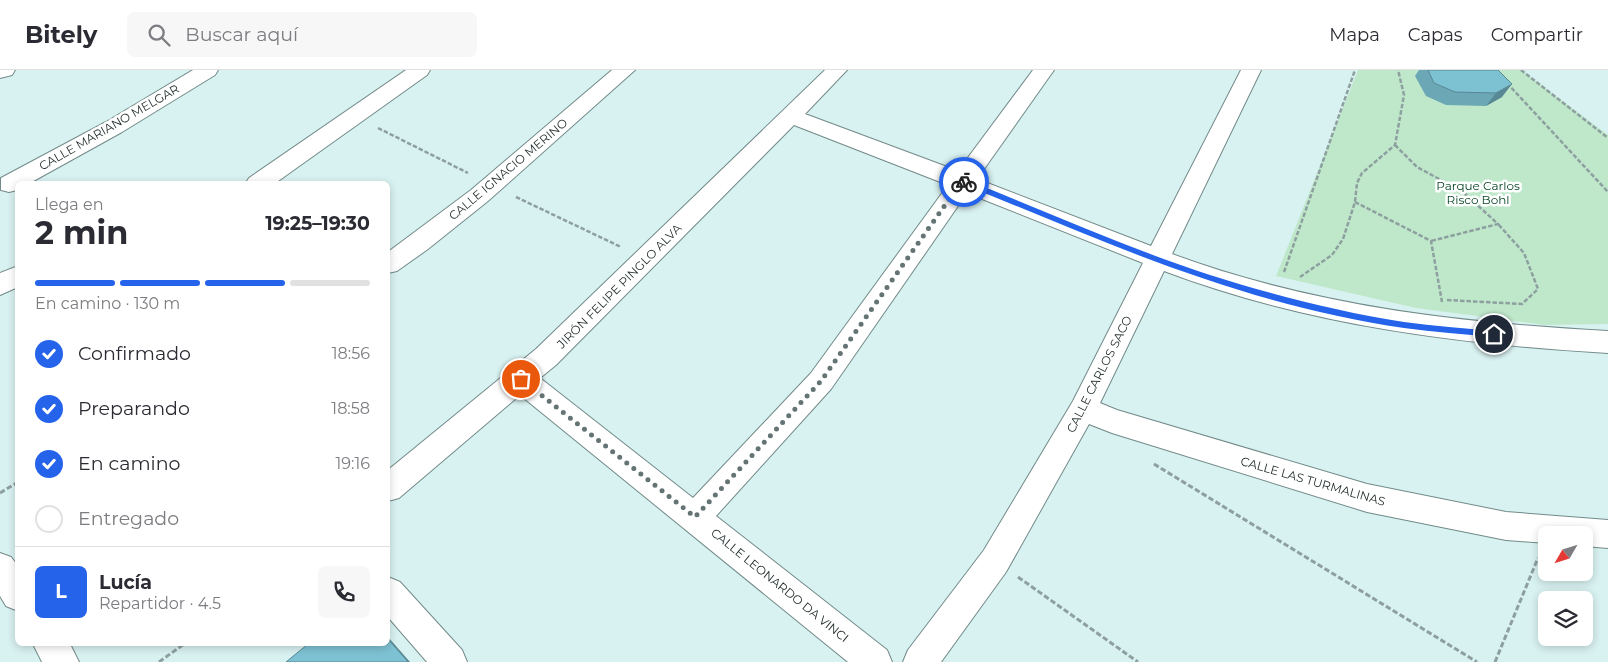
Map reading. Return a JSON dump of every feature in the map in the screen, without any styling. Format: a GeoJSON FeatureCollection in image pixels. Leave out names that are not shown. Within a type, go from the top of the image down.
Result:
{"type":"FeatureCollection","features":[{"type":"Feature","properties":{"kind":"street"},"geometry":{"type":"LineString","coordinates":[[0,72],[5,70]]}},
{"type":"Feature","properties":{"kind":"street","name":"CALLE MARIANO MELGAR"},"geometry":{"type":"LineString","coordinates":[[9,183],[114,127],[208,70]]}},
{"type":"Feature","properties":{"kind":"street"},"geometry":{"type":"LineString","coordinates":[[261,181],[420,70]]}},
{"type":"Feature","properties":{"kind":"street","name":"CALLE IGNACIO MERINO"},"geometry":{"type":"LineString","coordinates":[[390,263],[419,243],[491,185],[625,70]]}},
{"type":"Feature","properties":{"kind":"street","name":"JIRÓN FELIPE PINGLO ALVA"},"geometry":{"type":"LineString","coordinates":[[390,486],[546,357],[837,70]]}},
{"type":"Feature","properties":{"kind":"street"},"geometry":{"type":"LineString","coordinates":[[695,517],[821,381],[962,181],[1044,70]]}},
{"type":"Feature","properties":{"kind":"street","name":"CALLE CARLOS SACO"},"geometry":{"type":"LineString","coordinates":[[920,662],[995,561],[1083,409],[1250,70]]}},
{"type":"Feature","properties":{"kind":"street"},"geometry":{"type":"LineString","coordinates":[[790,116],[1208,277],[1277,288],[1385,321],[1448,329],[1608,342]]}},
{"type":"Feature","properties":{"kind":"street"},"geometry":{"type":"LineString","coordinates":[[0,284],[15,276]]}},
{"type":"Feature","properties":{"kind":"street","name":"CALLE LEONARDO DA VINCI"},"geometry":{"type":"LineString","coordinates":[[521,379],[875,662]]}},
{"type":"Feature","properties":{"kind":"street","name":"CALLE LAS TURMALINAS"},"geometry":{"type":"LineString","coordinates":[[1083,409],[1112,421],[1294,478],[1367,498],[1506,526],[1608,534]]}},
{"type":"Feature","properties":{"kind":"street"},"geometry":{"type":"LineString","coordinates":[[0,568],[15,590]]}},
{"type":"Feature","properties":{"kind":"street"},"geometry":{"type":"LineString","coordinates":[[390,595],[450,662]]}},
{"type":"Feature","properties":{"kind":"street"},"geometry":{"type":"LineString","coordinates":[[51,646],[62,662]]}},
{"type":"Feature","properties":{"kind":"path"},"geometry":{"type":"LineString","coordinates":[[1277,288],[1355,70]]}},
{"type":"Feature","properties":{"kind":"path"},"geometry":{"type":"LineString","coordinates":[[1277,288],[1332,255],[1343,239],[1355,202],[1357,183],[1362,173],[1395,145],[1404,95],[1398,70]]}},
{"type":"Feature","properties":{"kind":"path"},"geometry":{"type":"LineString","coordinates":[[1521,70],[1608,138]]}},
{"type":"Feature","properties":{"kind":"path"},"geometry":{"type":"LineString","coordinates":[[1501,77],[1608,192]]}},
{"type":"Feature","properties":{"kind":"path"},"geometry":{"type":"LineString","coordinates":[[355,116],[491,185],[647,259]]}},
{"type":"Feature","properties":{"kind":"path"},"geometry":{"type":"LineString","coordinates":[[1395,145],[1405,159],[1416,168],[1458,188],[1498,224],[1524,253],[1538,289],[1522,304],[1442,300]]}},
{"type":"Feature","properties":{"kind":"path"},"geometry":{"type":"LineString","coordinates":[[1355,202],[1431,240],[1498,224]]}},
{"type":"Feature","properties":{"kind":"path"},"geometry":{"type":"LineString","coordinates":[[1431,240],[1448,329]]}},
{"type":"Feature","properties":{"kind":"path"},"geometry":{"type":"LineString","coordinates":[[1153,463],[1477,662]]}},
{"type":"Feature","properties":{"kind":"path"},"geometry":{"type":"LineString","coordinates":[[0,493],[15,484]]}},
{"type":"Feature","properties":{"kind":"path"},"geometry":{"type":"LineString","coordinates":[[1495,662],[1538,556]]}},
{"type":"Feature","properties":{"kind":"path"},"geometry":{"type":"LineString","coordinates":[[995,561],[1138,662]]}},
{"type":"Feature","properties":{"kind":"path"},"geometry":{"type":"LineString","coordinates":[[159,662],[181,646]]}},
{"type":"Feature","properties":{"kind":"green space","name":"Parque Carlos Risco Bohl"},"geometry":{"type":"Polygon","coordinates":[[[1358,70],[1521,70],[1608,135],[1608,324],[1545,325],[1416,308],[1276,276],[1358,70]]]}},
{"type":"Feature","properties":{"kind":"building"},"geometry":{"type":"Polygon","coordinates":[[[1428,70],[1498,70],[1512,84],[1496,93],[1455,92],[1434,83],[1428,70]]]}},
{"type":"Feature","properties":{"kind":"building"},"geometry":{"type":"Polygon","coordinates":[[[390,641],[408,662],[286,662],[306,646],[390,646],[390,641]]]}},
{"type":"Feature","properties":{"kind":"way so far"},"geometry":{"type":"LineString","coordinates":[[521,379],[695,517],[821,381],[962,181],[964,182]]}},
{"type":"Feature","properties":{"kind":"route"},"geometry":{"type":"LineString","coordinates":[[964,182],[1158,259],[1208,277],[1272,296],[1336,312],[1404,325],[1494,334]]}}]}
